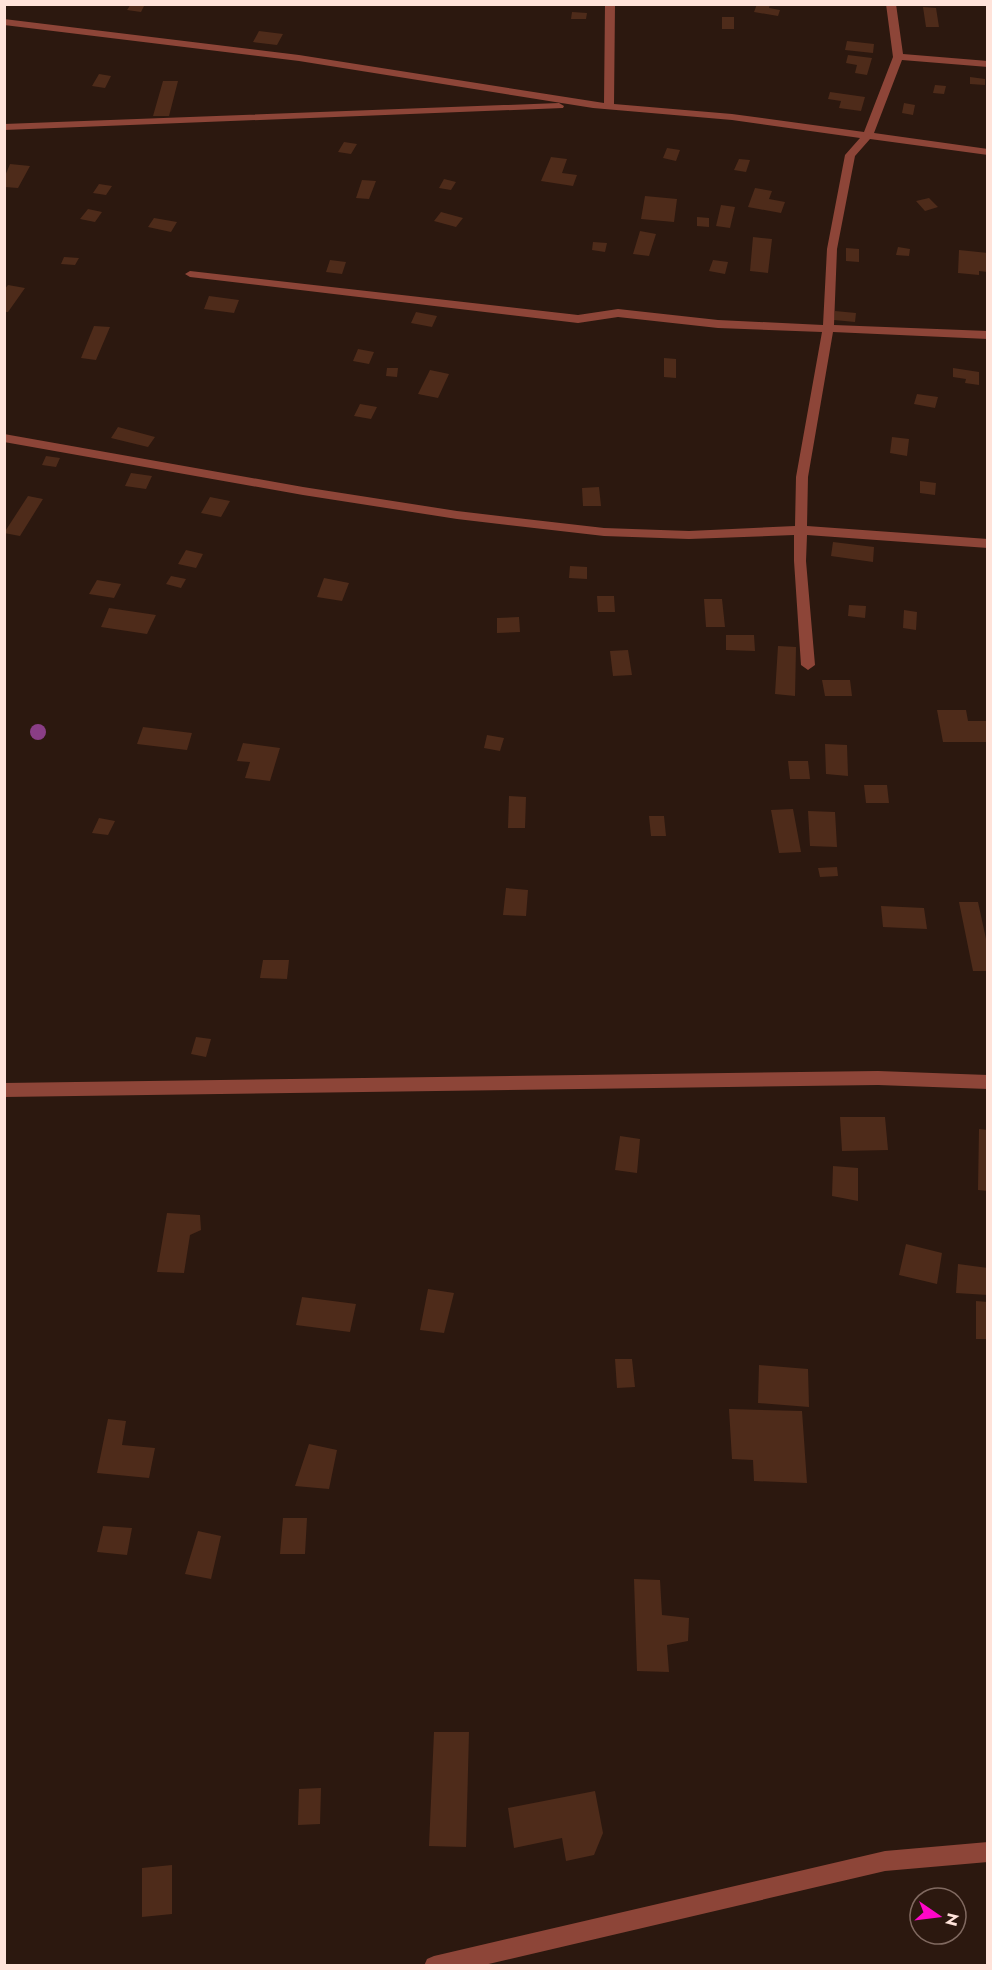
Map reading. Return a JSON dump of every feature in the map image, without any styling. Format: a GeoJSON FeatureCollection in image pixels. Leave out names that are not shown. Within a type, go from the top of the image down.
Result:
{"type":"FeatureCollection","features":[{"type":"Feature","properties":{"kind":"street"},"geometry":{"type":"LineString","coordinates":[[609,4],[609,105]]}},
{"type":"Feature","properties":{"kind":"street"},"geometry":{"type":"LineString","coordinates":[[808,665],[800,561],[802,477],[828,330],[832,249],[850,155],[868,135],[898,57],[891,4]]}},
{"type":"Feature","properties":{"kind":"street"},"geometry":{"type":"LineString","coordinates":[[4,22],[299,58],[593,105]]}},
{"type":"Feature","properties":{"kind":"street"},"geometry":{"type":"LineString","coordinates":[[898,57],[987,64]]}},
{"type":"Feature","properties":{"kind":"street"},"geometry":{"type":"LineString","coordinates":[[4,126],[609,105],[732,117],[987,152]]}},
{"type":"Feature","properties":{"kind":"street"},"geometry":{"type":"LineString","coordinates":[[190,274],[578,319],[618,313],[718,324],[987,335]]}},
{"type":"Feature","properties":{"kind":"street"},"geometry":{"type":"LineString","coordinates":[[4,438],[280,487],[468,517],[626,533],[689,535],[801,530],[987,544]]}},
{"type":"Feature","properties":{"kind":"street"},"geometry":{"type":"LineString","coordinates":[[4,1090],[878,1078],[987,1082]]}},
{"type":"Feature","properties":{"kind":"street"},"geometry":{"type":"LineString","coordinates":[[434,1965],[885,1861],[987,1852]]}},
{"type":"Feature","properties":{"kind":"building"},"geometry":{"type":"Polygon","coordinates":[[[131,4],[145,4],[141,12],[127,10],[131,4]]]}},
{"type":"Feature","properties":{"kind":"building"},"geometry":{"type":"Polygon","coordinates":[[[757,4],[770,4],[769,8],[780,10],[778,16],[754,12],[757,4]]]}},
{"type":"Feature","properties":{"kind":"building"},"geometry":{"type":"Polygon","coordinates":[[[923,7],[936,8],[939,27],[926,27],[923,7]]]}},
{"type":"Feature","properties":{"kind":"building"},"geometry":{"type":"Polygon","coordinates":[[[572,12],[587,13],[586,19],[571,19],[572,12]]]}},
{"type":"Feature","properties":{"kind":"building"},"geometry":{"type":"Polygon","coordinates":[[[722,17],[734,17],[734,29],[722,29],[722,17]]]}},
{"type":"Feature","properties":{"kind":"building"},"geometry":{"type":"Polygon","coordinates":[[[259,31],[283,34],[277,45],[253,42],[259,31]]]}},
{"type":"Feature","properties":{"kind":"building"},"geometry":{"type":"Polygon","coordinates":[[[847,41],[874,44],[873,53],[845,50],[847,41]]]}},
{"type":"Feature","properties":{"kind":"building"},"geometry":{"type":"Polygon","coordinates":[[[848,55],[872,58],[867,75],[855,73],[857,65],[846,63],[848,55]]]}},
{"type":"Feature","properties":{"kind":"building"},"geometry":{"type":"Polygon","coordinates":[[[99,74],[111,76],[105,88],[92,86],[99,74]]]}},
{"type":"Feature","properties":{"kind":"building"},"geometry":{"type":"Polygon","coordinates":[[[970,77],[985,79],[985,85],[970,84],[970,77]]]}},
{"type":"Feature","properties":{"kind":"building"},"geometry":{"type":"Polygon","coordinates":[[[163,81],[178,81],[169,116],[153,116],[163,81]]]}},
{"type":"Feature","properties":{"kind":"building"},"geometry":{"type":"Polygon","coordinates":[[[935,85],[946,86],[944,94],[933,93],[935,85]]]}},
{"type":"Feature","properties":{"kind":"building"},"geometry":{"type":"Polygon","coordinates":[[[830,92],[865,97],[861,111],[839,108],[841,101],[828,99],[830,92]]]}},
{"type":"Feature","properties":{"kind":"building"},"geometry":{"type":"Polygon","coordinates":[[[904,103],[915,105],[913,115],[902,113],[904,103]]]}},
{"type":"Feature","properties":{"kind":"building"},"geometry":{"type":"Polygon","coordinates":[[[344,142],[357,144],[351,154],[338,152],[344,142]]]}},
{"type":"Feature","properties":{"kind":"building"},"geometry":{"type":"Polygon","coordinates":[[[667,148],[680,150],[676,161],[663,158],[667,148]]]}},
{"type":"Feature","properties":{"kind":"building"},"geometry":{"type":"Polygon","coordinates":[[[551,157],[567,159],[562,173],[577,175],[573,186],[541,181],[551,157]]]}},
{"type":"Feature","properties":{"kind":"building"},"geometry":{"type":"Polygon","coordinates":[[[739,159],[750,160],[746,172],[734,170],[739,159]]]}},
{"type":"Feature","properties":{"kind":"building"},"geometry":{"type":"Polygon","coordinates":[[[10,164],[30,166],[18,188],[5,187],[5,176],[10,164]]]}},
{"type":"Feature","properties":{"kind":"building"},"geometry":{"type":"Polygon","coordinates":[[[444,179],[456,182],[451,190],[439,188],[444,179]]]}},
{"type":"Feature","properties":{"kind":"building"},"geometry":{"type":"Polygon","coordinates":[[[362,180],[376,181],[369,199],[356,198],[362,180]]]}},
{"type":"Feature","properties":{"kind":"building"},"geometry":{"type":"Polygon","coordinates":[[[99,184],[112,186],[106,195],[93,193],[99,184]]]}},
{"type":"Feature","properties":{"kind":"building"},"geometry":{"type":"Polygon","coordinates":[[[755,188],[772,191],[769,199],[785,202],[781,213],[748,207],[755,188]]]}},
{"type":"Feature","properties":{"kind":"building"},"geometry":{"type":"Polygon","coordinates":[[[645,196],[677,199],[674,222],[641,219],[645,196]]]}},
{"type":"Feature","properties":{"kind":"building"},"geometry":{"type":"Polygon","coordinates":[[[929,198],[938,207],[925,211],[916,201],[929,198]]]}},
{"type":"Feature","properties":{"kind":"building"},"geometry":{"type":"Polygon","coordinates":[[[721,205],[735,207],[730,228],[716,226],[721,205]]]}},
{"type":"Feature","properties":{"kind":"building"},"geometry":{"type":"Polygon","coordinates":[[[88,209],[102,212],[95,222],[80,219],[88,209]]]}},
{"type":"Feature","properties":{"kind":"building"},"geometry":{"type":"Polygon","coordinates":[[[441,212],[463,218],[456,227],[434,221],[441,212]]]}},
{"type":"Feature","properties":{"kind":"building"},"geometry":{"type":"Polygon","coordinates":[[[697,217],[709,218],[709,227],[697,226],[697,217]]]}},
{"type":"Feature","properties":{"kind":"building"},"geometry":{"type":"Polygon","coordinates":[[[154,218],[177,222],[171,232],[148,227],[154,218]]]}},
{"type":"Feature","properties":{"kind":"building"},"geometry":{"type":"Polygon","coordinates":[[[640,231],[656,234],[649,256],[633,254],[640,231]]]}},
{"type":"Feature","properties":{"kind":"building"},"geometry":{"type":"Polygon","coordinates":[[[753,237],[772,239],[768,273],[750,271],[753,237]]]}},
{"type":"Feature","properties":{"kind":"building"},"geometry":{"type":"Polygon","coordinates":[[[593,242],[607,243],[605,252],[592,250],[593,242]]]}},
{"type":"Feature","properties":{"kind":"building"},"geometry":{"type":"Polygon","coordinates":[[[898,247],[910,249],[909,256],[896,255],[898,247]]]}},
{"type":"Feature","properties":{"kind":"building"},"geometry":{"type":"Polygon","coordinates":[[[846,248],[859,249],[859,262],[846,261],[846,248]]]}},
{"type":"Feature","properties":{"kind":"building"},"geometry":{"type":"Polygon","coordinates":[[[959,250],[988,253],[988,272],[979,271],[979,275],[958,273],[959,250]]]}},
{"type":"Feature","properties":{"kind":"building"},"geometry":{"type":"Polygon","coordinates":[[[64,257],[79,258],[75,265],[61,264],[64,257]]]}},
{"type":"Feature","properties":{"kind":"building"},"geometry":{"type":"Polygon","coordinates":[[[330,260],[346,262],[342,274],[326,272],[330,260]]]}},
{"type":"Feature","properties":{"kind":"building"},"geometry":{"type":"Polygon","coordinates":[[[713,260],[728,262],[725,274],[709,271],[713,260]]]}},
{"type":"Feature","properties":{"kind":"building"},"geometry":{"type":"Polygon","coordinates":[[[8,285],[25,288],[8,312],[4,312],[4,290],[8,285]]]}},
{"type":"Feature","properties":{"kind":"building"},"geometry":{"type":"Polygon","coordinates":[[[209,296],[239,300],[234,313],[204,309],[209,296]]]}},
{"type":"Feature","properties":{"kind":"building"},"geometry":{"type":"Polygon","coordinates":[[[835,311],[856,313],[855,322],[834,320],[835,311]]]}},
{"type":"Feature","properties":{"kind":"building"},"geometry":{"type":"Polygon","coordinates":[[[416,312],[437,316],[432,327],[411,323],[416,312]]]}},
{"type":"Feature","properties":{"kind":"building"},"geometry":{"type":"Polygon","coordinates":[[[94,326],[110,327],[96,360],[81,358],[94,326]]]}},
{"type":"Feature","properties":{"kind":"building"},"geometry":{"type":"Polygon","coordinates":[[[358,349],[374,352],[369,364],[353,361],[358,349]]]}},
{"type":"Feature","properties":{"kind":"building"},"geometry":{"type":"Polygon","coordinates":[[[664,358],[676,359],[676,378],[664,377],[664,358]]]}},
{"type":"Feature","properties":{"kind":"building"},"geometry":{"type":"Polygon","coordinates":[[[387,368],[398,368],[397,377],[386,376],[387,368]]]}},
{"type":"Feature","properties":{"kind":"building"},"geometry":{"type":"Polygon","coordinates":[[[953,368],[979,372],[979,385],[965,383],[966,379],[953,377],[953,368]]]}},
{"type":"Feature","properties":{"kind":"building"},"geometry":{"type":"Polygon","coordinates":[[[430,370],[449,374],[438,398],[418,394],[430,370]]]}},
{"type":"Feature","properties":{"kind":"building"},"geometry":{"type":"Polygon","coordinates":[[[917,394],[938,397],[935,408],[914,404],[917,394]]]}},
{"type":"Feature","properties":{"kind":"building"},"geometry":{"type":"Polygon","coordinates":[[[360,404],[377,407],[371,419],[354,416],[360,404]]]}},
{"type":"Feature","properties":{"kind":"building"},"geometry":{"type":"Polygon","coordinates":[[[118,427],[155,437],[148,447],[111,438],[118,427]]]}},
{"type":"Feature","properties":{"kind":"building"},"geometry":{"type":"Polygon","coordinates":[[[892,437],[909,439],[907,456],[890,453],[892,437]]]}},
{"type":"Feature","properties":{"kind":"building"},"geometry":{"type":"Polygon","coordinates":[[[46,456],[60,458],[56,467],[42,465],[46,456]]]}},
{"type":"Feature","properties":{"kind":"building"},"geometry":{"type":"Polygon","coordinates":[[[131,473],[152,476],[146,489],[125,486],[131,473]]]}},
{"type":"Feature","properties":{"kind":"building"},"geometry":{"type":"Polygon","coordinates":[[[920,481],[936,483],[935,495],[920,493],[920,481]]]}},
{"type":"Feature","properties":{"kind":"building"},"geometry":{"type":"Polygon","coordinates":[[[599,487],[601,506],[583,506],[582,488],[599,487]]]}},
{"type":"Feature","properties":{"kind":"building"},"geometry":{"type":"Polygon","coordinates":[[[28,496],[43,499],[20,536],[4,533],[28,496]]]}},
{"type":"Feature","properties":{"kind":"building"},"geometry":{"type":"Polygon","coordinates":[[[210,497],[230,501],[221,517],[201,513],[210,497]]]}},
{"type":"Feature","properties":{"kind":"building"},"geometry":{"type":"Polygon","coordinates":[[[833,542],[874,547],[873,562],[831,556],[833,542]]]}},
{"type":"Feature","properties":{"kind":"building"},"geometry":{"type":"Polygon","coordinates":[[[186,550],[203,554],[196,568],[178,564],[186,550]]]}},
{"type":"Feature","properties":{"kind":"building"},"geometry":{"type":"Polygon","coordinates":[[[570,566],[587,567],[587,579],[569,578],[570,566]]]}},
{"type":"Feature","properties":{"kind":"building"},"geometry":{"type":"Polygon","coordinates":[[[171,576],[186,579],[181,588],[166,584],[171,576]]]}},
{"type":"Feature","properties":{"kind":"building"},"geometry":{"type":"Polygon","coordinates":[[[324,578],[349,583],[342,601],[317,597],[324,578]]]}},
{"type":"Feature","properties":{"kind":"building"},"geometry":{"type":"Polygon","coordinates":[[[97,580],[121,584],[114,598],[89,594],[97,580]]]}},
{"type":"Feature","properties":{"kind":"building"},"geometry":{"type":"Polygon","coordinates":[[[597,596],[614,596],[615,612],[598,612],[597,596]]]}},
{"type":"Feature","properties":{"kind":"building"},"geometry":{"type":"Polygon","coordinates":[[[704,599],[722,599],[725,627],[706,627],[704,599]]]}},
{"type":"Feature","properties":{"kind":"building"},"geometry":{"type":"Polygon","coordinates":[[[849,605],[866,606],[865,618],[848,616],[849,605]]]}},
{"type":"Feature","properties":{"kind":"building"},"geometry":{"type":"Polygon","coordinates":[[[109,608],[156,615],[147,634],[101,627],[109,608]]]}},
{"type":"Feature","properties":{"kind":"building"},"geometry":{"type":"Polygon","coordinates":[[[904,610],[917,612],[916,630],[903,628],[904,610]]]}},
{"type":"Feature","properties":{"kind":"building"},"geometry":{"type":"Polygon","coordinates":[[[519,617],[520,632],[497,633],[497,618],[519,617]]]}},
{"type":"Feature","properties":{"kind":"building"},"geometry":{"type":"Polygon","coordinates":[[[726,635],[754,635],[755,651],[726,650],[726,635]]]}},
{"type":"Feature","properties":{"kind":"building"},"geometry":{"type":"Polygon","coordinates":[[[778,646],[796,647],[795,696],[775,694],[778,646]]]}},
{"type":"Feature","properties":{"kind":"building"},"geometry":{"type":"Polygon","coordinates":[[[628,650],[632,675],[613,676],[610,651],[628,650]]]}},
{"type":"Feature","properties":{"kind":"building"},"geometry":{"type":"Polygon","coordinates":[[[822,680],[850,680],[852,696],[825,696],[822,680]]]}},
{"type":"Feature","properties":{"kind":"building"},"geometry":{"type":"Polygon","coordinates":[[[937,710],[966,710],[968,721],[987,721],[988,742],[943,742],[937,710]]]}},
{"type":"Feature","properties":{"kind":"building"},"geometry":{"type":"Polygon","coordinates":[[[143,727],[192,733],[187,750],[137,744],[143,727]]]}},
{"type":"Feature","properties":{"kind":"building"},"geometry":{"type":"Polygon","coordinates":[[[487,735],[504,738],[500,751],[484,748],[487,735]]]}},
{"type":"Feature","properties":{"kind":"building"},"geometry":{"type":"Polygon","coordinates":[[[243,743],[280,748],[270,781],[245,778],[250,762],[237,761],[243,743]]]}},
{"type":"Feature","properties":{"kind":"building"},"geometry":{"type":"Polygon","coordinates":[[[825,744],[847,745],[848,776],[826,774],[825,744]]]}},
{"type":"Feature","properties":{"kind":"building"},"geometry":{"type":"Polygon","coordinates":[[[788,761],[808,761],[810,779],[790,779],[788,761]]]}},
{"type":"Feature","properties":{"kind":"building"},"geometry":{"type":"Polygon","coordinates":[[[864,785],[887,785],[889,803],[866,803],[864,785]]]}},
{"type":"Feature","properties":{"kind":"building"},"geometry":{"type":"Polygon","coordinates":[[[509,796],[526,797],[525,828],[508,828],[509,796]]]}},
{"type":"Feature","properties":{"kind":"building"},"geometry":{"type":"Polygon","coordinates":[[[793,809],[801,852],[779,853],[771,810],[793,809]]]}},
{"type":"Feature","properties":{"kind":"building"},"geometry":{"type":"Polygon","coordinates":[[[808,811],[835,812],[837,847],[810,846],[808,811]]]}},
{"type":"Feature","properties":{"kind":"building"},"geometry":{"type":"Polygon","coordinates":[[[649,816],[664,816],[666,836],[651,836],[649,816]]]}},
{"type":"Feature","properties":{"kind":"building"},"geometry":{"type":"Polygon","coordinates":[[[99,818],[115,821],[108,835],[92,833],[99,818]]]}},
{"type":"Feature","properties":{"kind":"building"},"geometry":{"type":"Polygon","coordinates":[[[837,867],[838,876],[820,877],[818,868],[837,867]]]}},
{"type":"Feature","properties":{"kind":"building"},"geometry":{"type":"Polygon","coordinates":[[[506,888],[528,890],[526,916],[503,915],[506,888]]]}},
{"type":"Feature","properties":{"kind":"building"},"geometry":{"type":"Polygon","coordinates":[[[959,902],[978,902],[988,948],[988,971],[973,971],[959,902]]]}},
{"type":"Feature","properties":{"kind":"building"},"geometry":{"type":"Polygon","coordinates":[[[881,906],[924,908],[927,929],[883,927],[881,906]]]}},
{"type":"Feature","properties":{"kind":"building"},"geometry":{"type":"Polygon","coordinates":[[[263,960],[289,960],[287,979],[260,978],[263,960]]]}},
{"type":"Feature","properties":{"kind":"building"},"geometry":{"type":"Polygon","coordinates":[[[196,1037],[211,1039],[206,1057],[191,1054],[196,1037]]]}},
{"type":"Feature","properties":{"kind":"building"},"geometry":{"type":"Polygon","coordinates":[[[840,1117],[885,1117],[888,1150],[842,1151],[840,1117]]]}},
{"type":"Feature","properties":{"kind":"building"},"geometry":{"type":"Polygon","coordinates":[[[979,1129],[988,1130],[988,1191],[978,1190],[979,1129]]]}},
{"type":"Feature","properties":{"kind":"building"},"geometry":{"type":"Polygon","coordinates":[[[620,1136],[640,1139],[637,1173],[615,1170],[620,1136]]]}},
{"type":"Feature","properties":{"kind":"building"},"geometry":{"type":"Polygon","coordinates":[[[833,1166],[858,1168],[858,1201],[832,1196],[833,1166]]]}},
{"type":"Feature","properties":{"kind":"building"},"geometry":{"type":"Polygon","coordinates":[[[167,1213],[200,1215],[201,1230],[190,1235],[184,1273],[157,1272],[167,1213]]]}},
{"type":"Feature","properties":{"kind":"building"},"geometry":{"type":"Polygon","coordinates":[[[906,1244],[942,1253],[937,1284],[899,1275],[906,1244]]]}},
{"type":"Feature","properties":{"kind":"building"},"geometry":{"type":"Polygon","coordinates":[[[958,1264],[988,1268],[988,1295],[956,1293],[958,1264]]]}},
{"type":"Feature","properties":{"kind":"building"},"geometry":{"type":"Polygon","coordinates":[[[428,1289],[454,1293],[444,1333],[420,1330],[428,1289]]]}},
{"type":"Feature","properties":{"kind":"building"},"geometry":{"type":"Polygon","coordinates":[[[302,1297],[356,1304],[350,1332],[296,1325],[302,1297]]]}},
{"type":"Feature","properties":{"kind":"building"},"geometry":{"type":"Polygon","coordinates":[[[976,1301],[988,1302],[988,1339],[976,1339],[976,1301]]]}},
{"type":"Feature","properties":{"kind":"building"},"geometry":{"type":"Polygon","coordinates":[[[615,1359],[632,1359],[635,1387],[617,1388],[615,1359]]]}},
{"type":"Feature","properties":{"kind":"building"},"geometry":{"type":"Polygon","coordinates":[[[759,1365],[808,1369],[809,1407],[758,1403],[759,1365]]]}},
{"type":"Feature","properties":{"kind":"building"},"geometry":{"type":"Polygon","coordinates":[[[729,1409],[802,1411],[807,1483],[754,1481],[753,1460],[732,1459],[729,1409]]]}},
{"type":"Feature","properties":{"kind":"building"},"geometry":{"type":"Polygon","coordinates":[[[108,1419],[126,1421],[122,1445],[155,1448],[149,1478],[97,1473],[108,1419]]]}},
{"type":"Feature","properties":{"kind":"building"},"geometry":{"type":"Polygon","coordinates":[[[309,1444],[337,1450],[329,1489],[295,1486],[309,1444]]]}},
{"type":"Feature","properties":{"kind":"building"},"geometry":{"type":"Polygon","coordinates":[[[283,1518],[307,1518],[305,1554],[280,1554],[283,1518]]]}},
{"type":"Feature","properties":{"kind":"building"},"geometry":{"type":"Polygon","coordinates":[[[103,1526],[132,1528],[127,1555],[97,1552],[103,1526]]]}},
{"type":"Feature","properties":{"kind":"building"},"geometry":{"type":"Polygon","coordinates":[[[198,1531],[221,1536],[211,1579],[185,1574],[198,1531]]]}},
{"type":"Feature","properties":{"kind":"building"},"geometry":{"type":"Polygon","coordinates":[[[634,1579],[660,1580],[662,1615],[689,1618],[688,1641],[667,1645],[669,1672],[637,1671],[634,1579]]]}},
{"type":"Feature","properties":{"kind":"building"},"geometry":{"type":"Polygon","coordinates":[[[434,1732],[469,1732],[466,1847],[429,1846],[434,1732]]]}},
{"type":"Feature","properties":{"kind":"building"},"geometry":{"type":"Polygon","coordinates":[[[321,1788],[320,1824],[298,1825],[299,1789],[321,1788]]]}},
{"type":"Feature","properties":{"kind":"building"},"geometry":{"type":"Polygon","coordinates":[[[595,1791],[603,1833],[594,1855],[566,1861],[562,1838],[514,1848],[508,1808],[595,1791]]]}},
{"type":"Feature","properties":{"kind":"building"},"geometry":{"type":"Polygon","coordinates":[[[172,1865],[172,1914],[142,1917],[142,1868],[172,1865]]]}}]}
